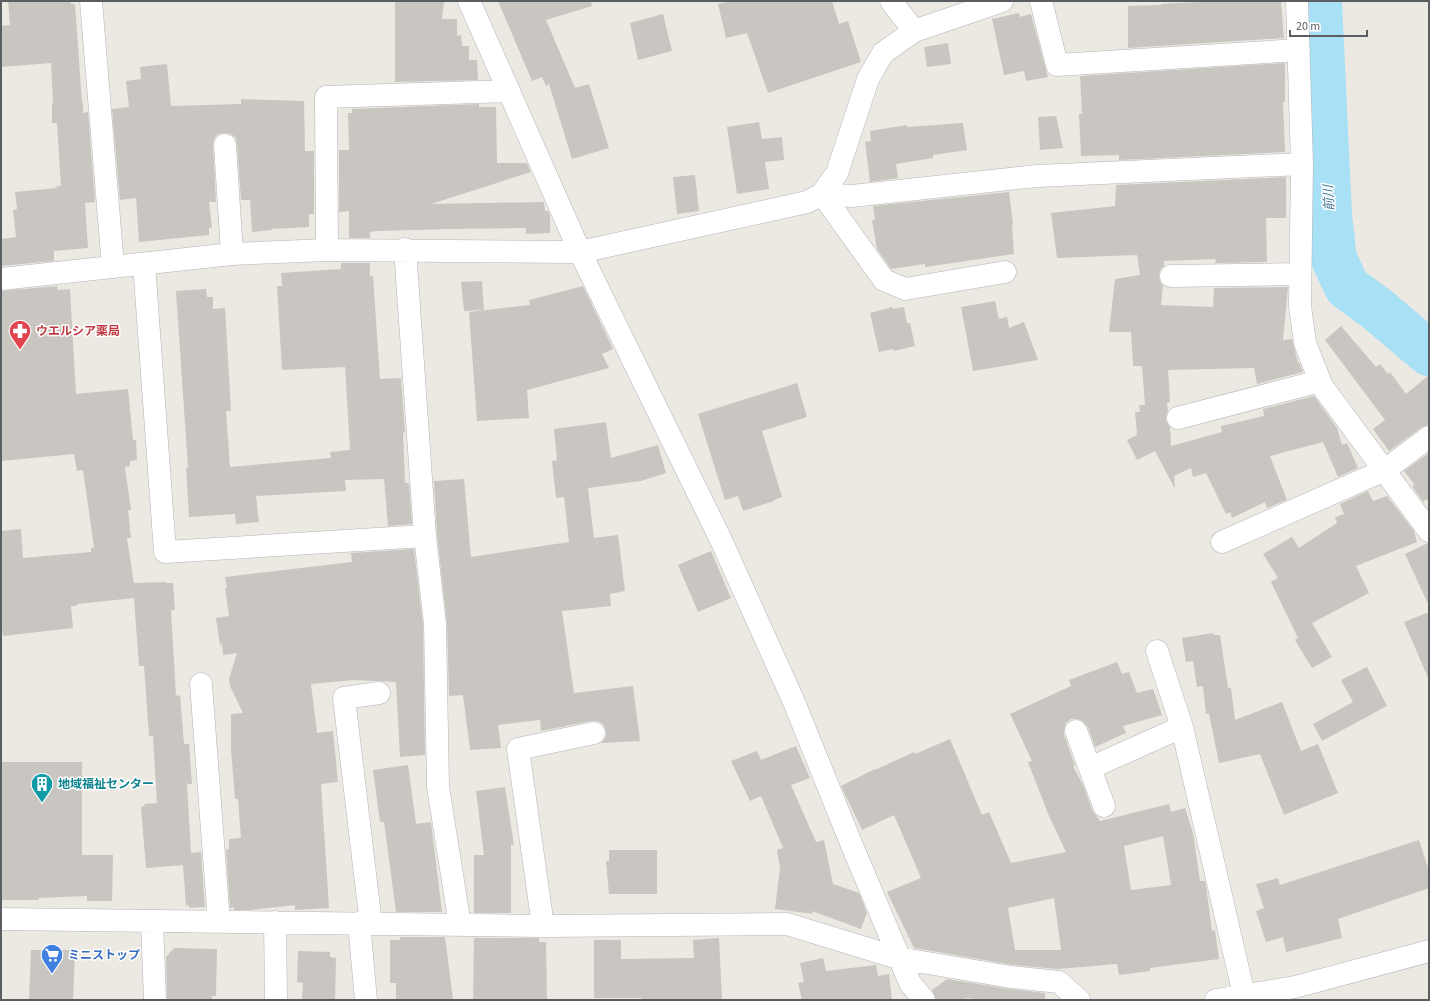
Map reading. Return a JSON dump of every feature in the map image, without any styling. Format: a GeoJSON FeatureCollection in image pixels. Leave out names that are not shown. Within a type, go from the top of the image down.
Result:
{"type":"FeatureCollection","features":[{"type":"Feature","properties":{"kind":"street"},"geometry":{"type":"LineString","coordinates":[[91,1],[113,267]]}},
{"type":"Feature","properties":{"kind":"street"},"geometry":{"type":"LineString","coordinates":[[468,1],[580,252],[720,540],[784,681],[898,958],[910,983],[924,1000]]}},
{"type":"Feature","properties":{"kind":"street"},"geometry":{"type":"LineString","coordinates":[[891,1],[914,31]]}},
{"type":"Feature","properties":{"kind":"street"},"geometry":{"type":"LineString","coordinates":[[1,279],[232,254],[327,250],[580,252],[807,202],[822,194],[837,172],[868,79],[883,53],[914,31],[1002,1]]}},
{"type":"Feature","properties":{"kind":"street"},"geometry":{"type":"LineString","coordinates":[[1041,1],[1057,64],[1299,50]]}},
{"type":"Feature","properties":{"kind":"street"},"geometry":{"type":"LineString","coordinates":[[1297,1],[1302,164],[1300,306],[1305,343],[1322,386],[1429,531]]}},
{"type":"Feature","properties":{"kind":"street"},"geometry":{"type":"LineString","coordinates":[[327,250],[326,97],[508,90]]}},
{"type":"Feature","properties":{"kind":"street"},"geometry":{"type":"LineString","coordinates":[[225,145],[232,254]]}},
{"type":"Feature","properties":{"kind":"street"},"geometry":{"type":"LineString","coordinates":[[822,194],[852,196],[1037,176],[1302,164]]}},
{"type":"Feature","properties":{"kind":"street"},"geometry":{"type":"LineString","coordinates":[[822,194],[884,280],[904,289],[1005,272]]}},
{"type":"Feature","properties":{"kind":"street"},"geometry":{"type":"LineString","coordinates":[[405,250],[425,536],[435,624],[438,787],[460,925]]}},
{"type":"Feature","properties":{"kind":"street"},"geometry":{"type":"LineString","coordinates":[[144,264],[165,552],[425,536]]}},
{"type":"Feature","properties":{"kind":"street"},"geometry":{"type":"LineString","coordinates":[[1171,276],[1300,274]]}},
{"type":"Feature","properties":{"kind":"street"},"geometry":{"type":"LineString","coordinates":[[1178,418],[1320,381]]}},
{"type":"Feature","properties":{"kind":"street"},"geometry":{"type":"LineString","coordinates":[[1222,542],[1385,470],[1429,437]]}},
{"type":"Feature","properties":{"kind":"street"},"geometry":{"type":"LineString","coordinates":[[1157,651],[1182,727],[1244,995]]}},
{"type":"Feature","properties":{"kind":"street"},"geometry":{"type":"LineString","coordinates":[[201,684],[219,922]]}},
{"type":"Feature","properties":{"kind":"street"},"geometry":{"type":"LineString","coordinates":[[366,1000],[365,924],[344,698],[380,693]]}},
{"type":"Feature","properties":{"kind":"street"},"geometry":{"type":"LineString","coordinates":[[1090,768],[1182,727]]}},
{"type":"Feature","properties":{"kind":"street"},"geometry":{"type":"LineString","coordinates":[[1076,731],[1104,806]]}},
{"type":"Feature","properties":{"kind":"street"},"geometry":{"type":"LineString","coordinates":[[543,926],[518,749],[594,733]]}},
{"type":"Feature","properties":{"kind":"street"},"geometry":{"type":"LineString","coordinates":[[1,919],[543,926],[787,924],[898,958],[1059,982],[1079,1000]]}},
{"type":"Feature","properties":{"kind":"street"},"geometry":{"type":"LineString","coordinates":[[152,921],[155,1000]]}},
{"type":"Feature","properties":{"kind":"street"},"geometry":{"type":"LineString","coordinates":[[275,922],[276,1000]]}},
{"type":"Feature","properties":{"kind":"street"},"geometry":{"type":"LineString","coordinates":[[1216,1000],[1295,987],[1429,951]]}},
{"type":"Feature","properties":{"kind":"building"},"geometry":{"type":"Polygon","coordinates":[[[8,1],[71,1],[71,4],[75,4],[83,113],[88,112],[95,202],[85,203],[88,248],[54,251],[54,261],[1,266],[1,239],[16,237],[13,210],[17,209],[15,192],[57,188],[56,186],[61,186],[57,123],[52,123],[53,103],[51,63],[1,67],[1,26],[10,25],[8,1]]]}},
{"type":"Feature","properties":{"kind":"building"},"geometry":{"type":"Polygon","coordinates":[[[395,1],[444,1],[442,19],[457,19],[457,36],[461,35],[462,46],[469,46],[469,60],[477,60],[478,80],[395,82],[395,1]]]}},
{"type":"Feature","properties":{"kind":"building"},"geometry":{"type":"Polygon","coordinates":[[[498,1],[591,1],[592,6],[546,20],[575,88],[589,84],[609,148],[572,159],[549,84],[546,86],[542,77],[532,81],[498,1]]]}},
{"type":"Feature","properties":{"kind":"building"},"geometry":{"type":"Polygon","coordinates":[[[731,1],[832,1],[839,24],[848,21],[861,62],[768,93],[747,33],[726,38],[718,4],[731,1]]]}},
{"type":"Feature","properties":{"kind":"building"},"geometry":{"type":"Polygon","coordinates":[[[1216,1],[1281,1],[1284,38],[1128,48],[1128,6],[1216,1]]]}},
{"type":"Feature","properties":{"kind":"building"},"geometry":{"type":"Polygon","coordinates":[[[1019,13],[1020,17],[1031,14],[1048,77],[1026,81],[1024,71],[1004,75],[992,19],[1019,13]]]}},
{"type":"Feature","properties":{"kind":"building"},"geometry":{"type":"Polygon","coordinates":[[[663,14],[672,51],[638,60],[630,23],[663,14]]]}},
{"type":"Feature","properties":{"kind":"building"},"geometry":{"type":"Polygon","coordinates":[[[948,43],[951,64],[927,67],[924,47],[948,43]]]}},
{"type":"Feature","properties":{"kind":"building"},"geometry":{"type":"Polygon","coordinates":[[[1285,63],[1285,102],[1283,102],[1285,152],[1119,160],[1119,155],[1081,156],[1079,114],[1082,114],[1080,76],[1285,63]]]}},
{"type":"Feature","properties":{"kind":"building"},"geometry":{"type":"Polygon","coordinates":[[[167,64],[171,106],[241,104],[241,99],[304,101],[305,151],[314,151],[314,214],[309,214],[309,227],[272,229],[252,232],[250,200],[241,200],[236,138],[231,134],[224,133],[218,134],[214,139],[213,145],[216,202],[209,202],[212,228],[209,228],[209,235],[139,242],[136,198],[120,200],[112,109],[129,107],[126,81],[141,79],[140,67],[167,64]]]}},
{"type":"Feature","properties":{"kind":"building"},"geometry":{"type":"Polygon","coordinates":[[[479,104],[479,107],[496,107],[497,163],[527,163],[531,172],[431,204],[544,202],[545,211],[548,211],[550,215],[550,233],[526,234],[526,228],[449,229],[377,231],[370,232],[370,238],[349,238],[349,211],[339,212],[339,150],[349,150],[348,113],[352,113],[352,109],[479,104]]]}},
{"type":"Feature","properties":{"kind":"building"},"geometry":{"type":"Polygon","coordinates":[[[1056,116],[1063,148],[1040,150],[1038,117],[1056,116]]]}},
{"type":"Feature","properties":{"kind":"building"},"geometry":{"type":"Polygon","coordinates":[[[759,122],[762,139],[782,137],[784,160],[765,162],[769,189],[737,194],[727,127],[759,122]]]}},
{"type":"Feature","properties":{"kind":"building"},"geometry":{"type":"Polygon","coordinates":[[[963,123],[967,150],[933,155],[933,158],[896,164],[898,178],[870,182],[865,142],[871,141],[870,131],[907,125],[907,127],[963,123]]]}},
{"type":"Feature","properties":{"kind":"building"},"geometry":{"type":"Polygon","coordinates":[[[695,175],[699,211],[677,214],[673,177],[695,175]]]}},
{"type":"Feature","properties":{"kind":"building"},"geometry":{"type":"Polygon","coordinates":[[[1286,177],[1286,218],[1266,218],[1267,262],[1215,263],[1216,259],[1164,261],[1164,266],[1160,270],[1159,277],[1160,282],[1163,285],[1161,305],[1213,307],[1214,288],[1288,287],[1283,340],[1292,339],[1298,363],[1299,362],[1303,372],[1257,384],[1254,368],[1168,370],[1170,402],[1167,403],[1168,411],[1166,421],[1170,427],[1171,446],[1222,432],[1221,426],[1264,416],[1263,409],[1314,396],[1337,428],[1342,445],[1347,443],[1358,468],[1338,477],[1323,442],[1270,456],[1287,500],[1267,508],[1265,502],[1232,518],[1230,512],[1226,514],[1206,473],[1193,477],[1191,468],[1174,476],[1174,487],[1155,451],[1137,460],[1127,440],[1137,435],[1135,412],[1140,412],[1139,405],[1145,405],[1142,366],[1133,366],[1131,332],[1109,332],[1115,279],[1140,275],[1137,255],[1057,258],[1051,213],[1115,206],[1116,185],[1286,177]]]}},
{"type":"Feature","properties":{"kind":"building"},"geometry":{"type":"Polygon","coordinates":[[[1009,192],[1013,225],[1014,254],[925,267],[925,264],[891,269],[877,249],[872,220],[875,220],[873,206],[1009,192]]]}},
{"type":"Feature","properties":{"kind":"building"},"geometry":{"type":"Polygon","coordinates":[[[341,263],[370,263],[370,276],[373,276],[380,379],[401,378],[405,432],[403,433],[405,483],[409,483],[412,524],[388,526],[384,479],[345,480],[346,491],[256,496],[259,522],[236,524],[235,514],[189,517],[186,468],[188,468],[176,291],[206,289],[207,297],[213,297],[213,309],[225,308],[231,411],[226,411],[230,467],[331,458],[330,452],[350,450],[345,367],[282,370],[277,286],[282,286],[281,273],[341,269],[341,263]]]}},
{"type":"Feature","properties":{"kind":"building"},"geometry":{"type":"Polygon","coordinates":[[[482,281],[484,310],[464,311],[461,282],[482,281]]]}},
{"type":"Feature","properties":{"kind":"building"},"geometry":{"type":"Polygon","coordinates":[[[57,286],[57,290],[70,289],[76,394],[128,389],[133,440],[136,440],[137,460],[130,461],[130,466],[125,467],[131,510],[128,510],[131,538],[127,538],[134,583],[173,583],[175,610],[171,610],[176,696],[180,695],[184,744],[189,744],[192,784],[187,784],[191,853],[201,852],[205,907],[189,908],[189,905],[186,906],[183,865],[146,868],[141,807],[145,806],[144,804],[157,803],[153,736],[149,736],[144,666],[139,666],[134,598],[77,604],[77,606],[71,606],[73,628],[3,636],[1,620],[1,531],[21,529],[23,558],[91,552],[91,548],[94,547],[83,470],[77,471],[74,454],[1,461],[1,291],[57,286]]]}},
{"type":"Feature","properties":{"kind":"building"},"geometry":{"type":"Polygon","coordinates":[[[583,286],[613,349],[602,354],[609,368],[527,390],[529,418],[477,421],[469,312],[530,305],[529,300],[583,286]]]}},
{"type":"Feature","properties":{"kind":"building"},"geometry":{"type":"Polygon","coordinates":[[[995,301],[999,319],[1007,317],[1009,328],[1024,322],[1038,360],[973,371],[961,307],[995,301]]]}},
{"type":"Feature","properties":{"kind":"building"},"geometry":{"type":"Polygon","coordinates":[[[892,307],[893,309],[904,307],[907,323],[910,323],[915,346],[894,351],[894,349],[879,352],[870,313],[892,307]]]}},
{"type":"Feature","properties":{"kind":"building"},"geometry":{"type":"Polygon","coordinates":[[[1341,326],[1376,367],[1380,364],[1388,374],[1390,372],[1406,394],[1429,375],[1429,425],[1422,427],[1389,451],[1373,429],[1385,420],[1325,340],[1341,326]]]}},
{"type":"Feature","properties":{"kind":"building"},"geometry":{"type":"Polygon","coordinates":[[[797,383],[807,417],[762,431],[782,497],[743,511],[738,496],[725,500],[698,414],[797,383]]]}},
{"type":"Feature","properties":{"kind":"building"},"geometry":{"type":"Polygon","coordinates":[[[606,422],[611,458],[658,445],[666,473],[641,481],[588,488],[594,538],[618,535],[625,591],[610,594],[611,606],[562,611],[574,693],[633,686],[640,741],[601,743],[606,737],[606,731],[603,724],[598,721],[591,721],[541,731],[540,720],[498,725],[501,748],[470,750],[463,695],[449,696],[447,623],[437,535],[434,481],[464,479],[471,557],[569,542],[564,497],[556,498],[552,461],[557,460],[554,429],[606,422]]]}},
{"type":"Feature","properties":{"kind":"building"},"geometry":{"type":"Polygon","coordinates":[[[1429,453],[1429,503],[1426,499],[1423,502],[1412,486],[1415,485],[1404,471],[1429,453]]]}},
{"type":"Feature","properties":{"kind":"building"},"geometry":{"type":"Polygon","coordinates":[[[1368,491],[1373,501],[1387,496],[1414,531],[1417,542],[1356,566],[1369,593],[1312,623],[1332,657],[1312,668],[1295,640],[1298,638],[1271,582],[1278,578],[1263,554],[1292,537],[1299,548],[1337,523],[1335,517],[1344,514],[1340,504],[1368,491]]]}},
{"type":"Feature","properties":{"kind":"building"},"geometry":{"type":"Polygon","coordinates":[[[1429,543],[1429,606],[1405,554],[1429,543]]]}},
{"type":"Feature","properties":{"kind":"building"},"geometry":{"type":"Polygon","coordinates":[[[414,549],[423,625],[425,755],[400,757],[396,682],[354,680],[311,684],[317,733],[333,731],[338,782],[321,784],[329,908],[295,910],[295,905],[250,910],[234,910],[234,907],[230,908],[226,850],[229,849],[229,839],[241,838],[238,799],[235,799],[231,749],[231,714],[243,713],[230,686],[229,679],[237,653],[223,655],[216,618],[229,616],[225,577],[352,562],[351,553],[414,549]]]}},
{"type":"Feature","properties":{"kind":"building"},"geometry":{"type":"Polygon","coordinates":[[[711,551],[731,598],[698,612],[678,565],[711,551]]]}},
{"type":"Feature","properties":{"kind":"building"},"geometry":{"type":"Polygon","coordinates":[[[1429,612],[1429,680],[1404,622],[1429,612]]]}},
{"type":"Feature","properties":{"kind":"building"},"geometry":{"type":"Polygon","coordinates":[[[1213,633],[1214,635],[1220,635],[1228,688],[1231,688],[1235,720],[1282,702],[1301,751],[1318,744],[1338,793],[1284,815],[1260,754],[1219,763],[1209,714],[1206,714],[1203,686],[1197,687],[1193,661],[1186,662],[1182,638],[1213,633]]]}},
{"type":"Feature","properties":{"kind":"building"},"geometry":{"type":"Polygon","coordinates":[[[1117,662],[1122,674],[1129,672],[1137,693],[1153,689],[1162,715],[1123,726],[1126,733],[1095,747],[1088,727],[1084,722],[1078,719],[1071,719],[1066,723],[1064,735],[1075,765],[1073,766],[1084,787],[1092,810],[1100,821],[1169,804],[1171,812],[1185,808],[1193,833],[1200,881],[1205,881],[1212,931],[1215,930],[1219,959],[1150,968],[1150,971],[1119,975],[1117,964],[1058,969],[1013,965],[914,948],[887,892],[921,878],[894,815],[862,830],[841,786],[914,752],[915,754],[950,739],[982,815],[989,812],[1011,863],[1066,852],[1049,816],[1028,762],[1032,761],[1010,714],[1071,686],[1069,680],[1117,662]],[[1163,836],[1124,846],[1131,890],[1171,885],[1163,836]],[[1054,898],[1008,908],[1015,950],[1061,950],[1054,898]]]}},
{"type":"Feature","properties":{"kind":"building"},"geometry":{"type":"Polygon","coordinates":[[[1367,667],[1387,706],[1322,741],[1313,724],[1353,702],[1341,680],[1367,667]]]}},
{"type":"Feature","properties":{"kind":"building"},"geometry":{"type":"Polygon","coordinates":[[[796,746],[810,778],[791,785],[816,842],[824,840],[833,884],[859,893],[867,913],[861,929],[812,911],[813,914],[775,909],[780,868],[777,850],[783,848],[761,796],[750,801],[731,761],[757,751],[761,760],[796,746]]]}},
{"type":"Feature","properties":{"kind":"building","name":"地域福祉センター"},"geometry":{"type":"Polygon","coordinates":[[[1,762],[82,762],[82,855],[113,855],[112,901],[87,901],[87,896],[39,898],[39,900],[1,900],[1,762]]]}},
{"type":"Feature","properties":{"kind":"building"},"geometry":{"type":"Polygon","coordinates":[[[408,765],[416,824],[431,822],[442,912],[396,912],[384,822],[380,822],[373,770],[408,765]]]}},
{"type":"Feature","properties":{"kind":"building"},"geometry":{"type":"Polygon","coordinates":[[[505,787],[514,845],[511,845],[511,913],[474,913],[474,855],[484,855],[476,791],[505,787]]]}},
{"type":"Feature","properties":{"kind":"building"},"geometry":{"type":"Polygon","coordinates":[[[1419,840],[1429,871],[1429,888],[1338,919],[1342,938],[1286,952],[1283,937],[1266,942],[1256,911],[1264,908],[1256,884],[1278,878],[1280,885],[1419,840]]]}},
{"type":"Feature","properties":{"kind":"building"},"geometry":{"type":"Polygon","coordinates":[[[609,850],[657,850],[657,894],[609,894],[606,861],[609,861],[609,850]]]}},
{"type":"Feature","properties":{"kind":"building"},"geometry":{"type":"Polygon","coordinates":[[[400,937],[445,937],[453,1000],[396,1000],[396,983],[390,983],[390,940],[400,940],[400,937]]]}},
{"type":"Feature","properties":{"kind":"building"},"geometry":{"type":"Polygon","coordinates":[[[474,938],[539,938],[539,942],[546,942],[547,1000],[473,1000],[474,938]]]}},
{"type":"Feature","properties":{"kind":"building"},"geometry":{"type":"Polygon","coordinates":[[[719,938],[722,1000],[642,1000],[642,998],[594,998],[594,940],[621,940],[621,959],[694,958],[693,940],[719,938]]]}},
{"type":"Feature","properties":{"kind":"building"},"geometry":{"type":"Polygon","coordinates":[[[174,948],[217,949],[216,996],[212,996],[212,1000],[167,1000],[166,957],[174,948]]]}},
{"type":"Feature","properties":{"kind":"building","name":"ミニストップ"},"geometry":{"type":"Polygon","coordinates":[[[31,950],[75,950],[73,1000],[29,1000],[31,950]]]}},
{"type":"Feature","properties":{"kind":"building"},"geometry":{"type":"Polygon","coordinates":[[[298,951],[330,952],[330,957],[336,958],[335,1000],[302,1000],[303,983],[297,982],[298,951]]]}},
{"type":"Feature","properties":{"kind":"building"},"geometry":{"type":"Polygon","coordinates":[[[823,958],[826,971],[876,965],[878,976],[889,974],[892,1000],[802,1000],[798,983],[804,982],[800,963],[823,958]]]}},
{"type":"Feature","properties":{"kind":"building"},"geometry":{"type":"Polygon","coordinates":[[[947,979],[1045,993],[1045,1000],[985,1000],[966,998],[963,1000],[936,1000],[932,990],[947,979]]]}},
{"type":"Feature","properties":{"kind":"waterway","name":"前川"},"geometry":{"type":"LineString","coordinates":[[1319,1],[1329,216],[1334,259],[1347,287],[1377,309],[1429,353]]}},
{"type":"Feature","properties":{"kind":"place","name":"ウエルシア薬局"},"geometry":{"type":"Point","coordinates":[20,350]}},
{"type":"Feature","properties":{"kind":"place","name":"地域福祉センター"},"geometry":{"type":"Point","coordinates":[42,804]}},
{"type":"Feature","properties":{"kind":"place","name":"ミニストップ"},"geometry":{"type":"Point","coordinates":[52,974]}}]}
